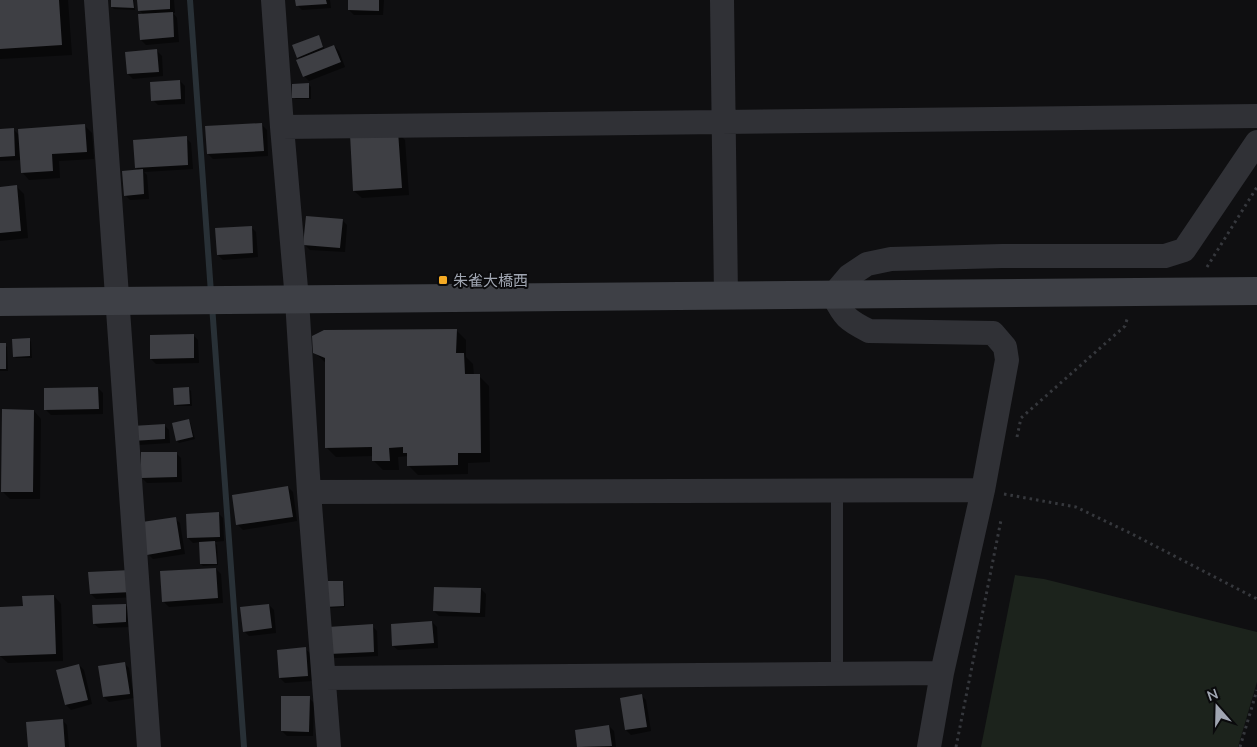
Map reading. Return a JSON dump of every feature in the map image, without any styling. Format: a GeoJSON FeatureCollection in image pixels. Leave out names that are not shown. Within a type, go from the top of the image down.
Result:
{"type":"FeatureCollection","features":[{"type":"Feature","properties":{"kind":"street"},"geometry":{"type":"LineString","coordinates":[[96,0],[149,747]]}},
{"type":"Feature","properties":{"kind":"street"},"geometry":{"type":"LineString","coordinates":[[274,0],[329,747]]}},
{"type":"Feature","properties":{"kind":"street"},"geometry":{"type":"LineString","coordinates":[[722,0],[722,122],[726,296]]}},
{"type":"Feature","properties":{"kind":"street"},"geometry":{"type":"LineString","coordinates":[[282,127],[1257,116]]}},
{"type":"Feature","properties":{"kind":"street"},"geometry":{"type":"LineString","coordinates":[[833,295],[849,276],[868,264],[890,259],[1002,256],[1165,256],[1184,250],[1257,142]]}},
{"type":"Feature","properties":{"kind":"street"},"geometry":{"type":"LineString","coordinates":[[0,302],[1161,293],[1200,282],[1257,291]]}},
{"type":"Feature","properties":{"kind":"street"},"geometry":{"type":"LineString","coordinates":[[833,295],[840,309],[851,322],[869,331],[993,333],[1005,347],[1007,360],[983,490],[942,673],[929,747]]}},
{"type":"Feature","properties":{"kind":"street"},"geometry":{"type":"LineString","coordinates":[[309,492],[983,490]]}},
{"type":"Feature","properties":{"kind":"street"},"geometry":{"type":"LineString","coordinates":[[324,678],[942,673]]}},
{"type":"Feature","properties":{"kind":"lane"},"geometry":{"type":"LineString","coordinates":[[837,490],[837,674]]}},
{"type":"Feature","properties":{"kind":"path"},"geometry":{"type":"LineString","coordinates":[[1200,282],[1257,187]]}},
{"type":"Feature","properties":{"kind":"path"},"geometry":{"type":"LineString","coordinates":[[1018,437],[1021,418],[1125,326],[1130,309]]}},
{"type":"Feature","properties":{"kind":"path"},"geometry":{"type":"LineString","coordinates":[[983,490],[1076,506],[1257,599]]}},
{"type":"Feature","properties":{"kind":"path"},"geometry":{"type":"LineString","coordinates":[[956,747],[1002,517]]}},
{"type":"Feature","properties":{"kind":"path"},"geometry":{"type":"LineString","coordinates":[[1240,747],[1257,690]]}},
{"type":"Feature","properties":{"kind":"shaded area"},"geometry":{"type":"Polygon","coordinates":[[[1015,575],[1044,579],[1257,632],[1257,682],[1238,747],[981,747],[1015,575]]]}},
{"type":"Feature","properties":{"kind":"building"},"geometry":{"type":"Polygon","coordinates":[[[0,0],[59,0],[62,45],[0,49],[0,0]]]}},
{"type":"Feature","properties":{"kind":"building"},"geometry":{"type":"Polygon","coordinates":[[[111,0],[133,0],[134,8],[111,7],[111,0]]]}},
{"type":"Feature","properties":{"kind":"building"},"geometry":{"type":"Polygon","coordinates":[[[137,0],[170,0],[170,9],[138,11],[137,0]]]}},
{"type":"Feature","properties":{"kind":"building"},"geometry":{"type":"Polygon","coordinates":[[[295,0],[326,0],[327,4],[296,6],[295,0]]]}},
{"type":"Feature","properties":{"kind":"building"},"geometry":{"type":"Polygon","coordinates":[[[348,0],[379,0],[379,11],[348,10],[348,0]]]}},
{"type":"Feature","properties":{"kind":"building"},"geometry":{"type":"Polygon","coordinates":[[[173,12],[174,37],[140,40],[138,14],[173,12]]]}},
{"type":"Feature","properties":{"kind":"building"},"geometry":{"type":"Polygon","coordinates":[[[319,35],[323,47],[297,58],[292,45],[319,35]]]}},
{"type":"Feature","properties":{"kind":"building"},"geometry":{"type":"Polygon","coordinates":[[[334,45],[341,62],[303,77],[296,60],[334,45]]]}},
{"type":"Feature","properties":{"kind":"building"},"geometry":{"type":"Polygon","coordinates":[[[157,49],[159,72],[127,74],[125,52],[157,49]]]}},
{"type":"Feature","properties":{"kind":"building"},"geometry":{"type":"Polygon","coordinates":[[[180,80],[181,99],[151,101],[150,82],[180,80]]]}},
{"type":"Feature","properties":{"kind":"building"},"geometry":{"type":"Polygon","coordinates":[[[309,83],[309,98],[292,98],[292,84],[309,83]]]}},
{"type":"Feature","properties":{"kind":"building"},"geometry":{"type":"Polygon","coordinates":[[[262,123],[264,151],[207,154],[205,126],[262,123]]]}},
{"type":"Feature","properties":{"kind":"building"},"geometry":{"type":"Polygon","coordinates":[[[85,124],[87,152],[52,154],[53,171],[21,173],[18,129],[85,124]]]}},
{"type":"Feature","properties":{"kind":"building"},"geometry":{"type":"Polygon","coordinates":[[[14,128],[15,156],[0,157],[0,129],[14,128]]]}},
{"type":"Feature","properties":{"kind":"building"},"geometry":{"type":"Polygon","coordinates":[[[398,131],[402,188],[353,191],[350,134],[398,131]]]}},
{"type":"Feature","properties":{"kind":"building"},"geometry":{"type":"Polygon","coordinates":[[[187,136],[188,165],[135,168],[133,140],[187,136]]]}},
{"type":"Feature","properties":{"kind":"building"},"geometry":{"type":"Polygon","coordinates":[[[143,169],[144,194],[124,196],[122,171],[143,169]]]}},
{"type":"Feature","properties":{"kind":"building"},"geometry":{"type":"Polygon","coordinates":[[[17,185],[21,231],[0,233],[0,187],[17,185]]]}},
{"type":"Feature","properties":{"kind":"building"},"geometry":{"type":"Polygon","coordinates":[[[306,216],[343,219],[340,248],[303,245],[306,216]]]}},
{"type":"Feature","properties":{"kind":"building"},"geometry":{"type":"Polygon","coordinates":[[[252,226],[253,253],[217,255],[215,228],[252,226]]]}},
{"type":"Feature","properties":{"kind":"building"},"geometry":{"type":"Polygon","coordinates":[[[457,329],[456,353],[464,353],[465,374],[480,374],[481,453],[458,453],[458,465],[407,466],[407,453],[403,453],[403,447],[389,448],[390,461],[372,461],[372,447],[325,448],[325,358],[313,353],[312,336],[324,330],[457,329]]]}},
{"type":"Feature","properties":{"kind":"building"},"geometry":{"type":"Polygon","coordinates":[[[194,334],[194,358],[150,359],[150,335],[194,334]]]}},
{"type":"Feature","properties":{"kind":"building"},"geometry":{"type":"Polygon","coordinates":[[[30,338],[30,356],[13,357],[12,339],[30,338]]]}},
{"type":"Feature","properties":{"kind":"building"},"geometry":{"type":"Polygon","coordinates":[[[0,343],[6,343],[6,369],[0,369],[0,343]]]}},
{"type":"Feature","properties":{"kind":"building"},"geometry":{"type":"Polygon","coordinates":[[[98,387],[99,409],[44,410],[44,388],[98,387]]]}},
{"type":"Feature","properties":{"kind":"building"},"geometry":{"type":"Polygon","coordinates":[[[189,387],[190,404],[174,405],[173,388],[189,387]]]}},
{"type":"Feature","properties":{"kind":"building"},"geometry":{"type":"Polygon","coordinates":[[[2,409],[34,410],[33,492],[1,492],[2,409]]]}},
{"type":"Feature","properties":{"kind":"building"},"geometry":{"type":"Polygon","coordinates":[[[189,419],[193,437],[176,441],[172,423],[189,419]]]}},
{"type":"Feature","properties":{"kind":"building"},"geometry":{"type":"Polygon","coordinates":[[[165,424],[165,439],[132,441],[132,426],[165,424]]]}},
{"type":"Feature","properties":{"kind":"building"},"geometry":{"type":"Polygon","coordinates":[[[141,452],[177,452],[177,477],[141,478],[141,452]]]}},
{"type":"Feature","properties":{"kind":"building"},"geometry":{"type":"Polygon","coordinates":[[[288,486],[293,517],[236,525],[232,495],[288,486]]]}},
{"type":"Feature","properties":{"kind":"building"},"geometry":{"type":"Polygon","coordinates":[[[219,512],[220,537],[187,538],[186,514],[219,512]]]}},
{"type":"Feature","properties":{"kind":"building"},"geometry":{"type":"Polygon","coordinates":[[[176,517],[181,549],[147,555],[142,522],[176,517]]]}},
{"type":"Feature","properties":{"kind":"building"},"geometry":{"type":"Polygon","coordinates":[[[215,541],[217,564],[200,564],[199,542],[215,541]]]}},
{"type":"Feature","properties":{"kind":"building"},"geometry":{"type":"Polygon","coordinates":[[[216,568],[218,598],[162,602],[160,571],[216,568]]]}},
{"type":"Feature","properties":{"kind":"building"},"geometry":{"type":"Polygon","coordinates":[[[131,570],[132,592],[90,594],[88,572],[131,570]]]}},
{"type":"Feature","properties":{"kind":"building"},"geometry":{"type":"Polygon","coordinates":[[[324,581],[343,581],[344,606],[325,607],[324,581]]]}},
{"type":"Feature","properties":{"kind":"building"},"geometry":{"type":"Polygon","coordinates":[[[434,587],[481,588],[480,613],[433,611],[434,587]]]}},
{"type":"Feature","properties":{"kind":"building"},"geometry":{"type":"Polygon","coordinates":[[[54,595],[56,654],[0,656],[0,607],[23,606],[22,596],[54,595]]]}},
{"type":"Feature","properties":{"kind":"building"},"geometry":{"type":"Polygon","coordinates":[[[126,604],[126,622],[93,624],[92,605],[126,604]]]}},
{"type":"Feature","properties":{"kind":"building"},"geometry":{"type":"Polygon","coordinates":[[[269,604],[272,628],[243,632],[240,607],[269,604]]]}},
{"type":"Feature","properties":{"kind":"building"},"geometry":{"type":"Polygon","coordinates":[[[432,621],[434,643],[392,646],[391,624],[432,621]]]}},
{"type":"Feature","properties":{"kind":"building"},"geometry":{"type":"Polygon","coordinates":[[[373,624],[374,652],[329,654],[328,627],[373,624]]]}},
{"type":"Feature","properties":{"kind":"building"},"geometry":{"type":"Polygon","coordinates":[[[306,647],[308,676],[279,678],[277,650],[306,647]]]}},
{"type":"Feature","properties":{"kind":"building"},"geometry":{"type":"Polygon","coordinates":[[[125,662],[130,694],[103,697],[98,666],[125,662]]]}},
{"type":"Feature","properties":{"kind":"building"},"geometry":{"type":"Polygon","coordinates":[[[79,664],[88,700],[65,705],[56,670],[79,664]]]}},
{"type":"Feature","properties":{"kind":"building"},"geometry":{"type":"Polygon","coordinates":[[[642,694],[647,727],[625,730],[620,698],[642,694]]]}},
{"type":"Feature","properties":{"kind":"building"},"geometry":{"type":"Polygon","coordinates":[[[281,696],[310,696],[309,732],[281,731],[281,696]]]}},
{"type":"Feature","properties":{"kind":"building"},"geometry":{"type":"Polygon","coordinates":[[[63,719],[65,747],[28,747],[26,722],[63,719]]]}},
{"type":"Feature","properties":{"kind":"building"},"geometry":{"type":"Polygon","coordinates":[[[609,725],[612,746],[577,747],[575,730],[609,725]]]}},
{"type":"Feature","properties":{"kind":"waterway"},"geometry":{"type":"LineString","coordinates":[[190,0],[211,293]]}},
{"type":"Feature","properties":{"kind":"waterway"},"geometry":{"type":"LineString","coordinates":[[212,305],[244,747]]}},
{"type":"Feature","properties":{"kind":"place","name":"朱雀大橋西"},"geometry":{"type":"Point","coordinates":[443,280]}}]}
